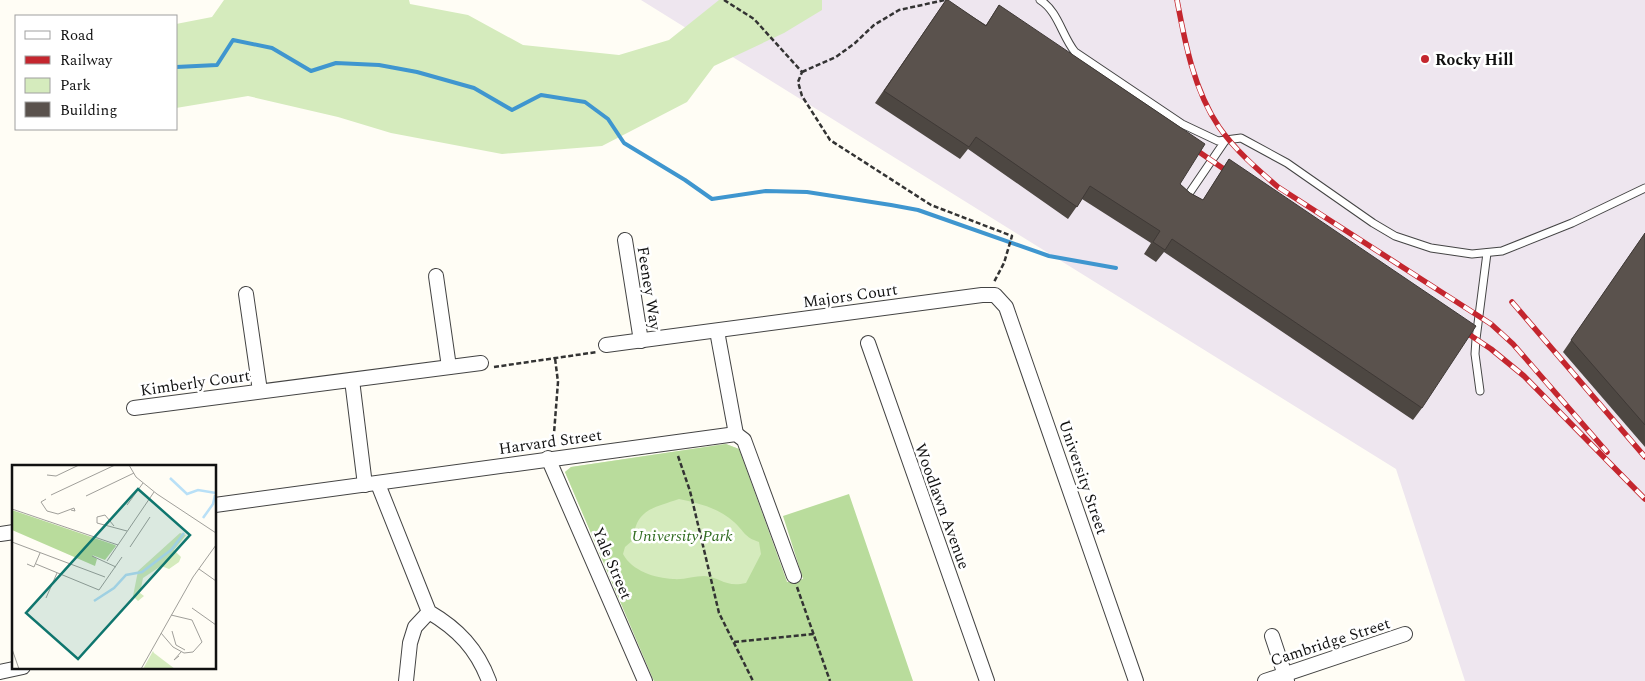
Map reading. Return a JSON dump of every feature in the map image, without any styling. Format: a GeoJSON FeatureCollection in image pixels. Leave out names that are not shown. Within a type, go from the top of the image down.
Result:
{"type":"FeatureCollection","features":[{"type":"Feature","properties":{"kind":"street","name":"Feeney Way"},"geometry":{"type":"LineString","coordinates":[[625,240],[641,341]]}},
{"type":"Feature","properties":{"kind":"street"},"geometry":{"type":"LineString","coordinates":[[436,276],[449,367]]}},
{"type":"Feature","properties":{"kind":"street","name":"Kimberly Court"},"geometry":{"type":"LineString","coordinates":[[246,294],[260,392]]}},
{"type":"Feature","properties":{"kind":"street","name":"Majors Court"},"geometry":{"type":"LineString","coordinates":[[717,331],[987,294]]}},
{"type":"Feature","properties":{"kind":"street","name":"University Street"},"geometry":{"type":"LineString","coordinates":[[987,294],[995,295],[1006,307],[1136,681]]}},
{"type":"Feature","properties":{"kind":"street","name":"Feeney Way"},"geometry":{"type":"LineString","coordinates":[[606,345],[717,331]]}},
{"type":"Feature","properties":{"kind":"street"},"geometry":{"type":"LineString","coordinates":[[717,331],[736,434],[744,440],[794,576]]}},
{"type":"Feature","properties":{"kind":"street","name":"Woodlawn Avenue"},"geometry":{"type":"LineString","coordinates":[[868,343],[987,681]]}},
{"type":"Feature","properties":{"kind":"street","name":"Kimberly Court"},"geometry":{"type":"LineString","coordinates":[[134,408],[481,363]]}},
{"type":"Feature","properties":{"kind":"street"},"geometry":{"type":"LineString","coordinates":[[352,380],[372,485],[429,612],[445,621],[473,647],[489,681]]}},
{"type":"Feature","properties":{"kind":"street","name":"Harvard Street"},"geometry":{"type":"LineString","coordinates":[[216,505],[736,434]]}},
{"type":"Feature","properties":{"kind":"street","name":"Yale Street"},"geometry":{"type":"LineString","coordinates":[[551,458],[645,681]]}},
{"type":"Feature","properties":{"kind":"street"},"geometry":{"type":"LineString","coordinates":[[406,681],[412,634],[415,626],[429,612]]}},
{"type":"Feature","properties":{"kind":"street","name":"Cambridge Street"},"geometry":{"type":"LineString","coordinates":[[1265,681],[1286,677],[1405,634]]}},
{"type":"Feature","properties":{"kind":"street"},"geometry":{"type":"LineString","coordinates":[[1272,636],[1286,677]]}},
{"type":"Feature","properties":{"kind":"street"},"geometry":{"type":"LineString","coordinates":[[0,672],[18,668]]}},
{"type":"Feature","properties":{"kind":"lane"},"geometry":{"type":"LineString","coordinates":[[1040,0],[1052,11],[1067,42],[1094,66],[1182,124],[1218,142],[1241,138],[1278,157],[1395,236],[1431,248],[1458,253],[1487,253],[1517,246],[1564,227],[1645,188]]}},
{"type":"Feature","properties":{"kind":"lane"},"geometry":{"type":"LineString","coordinates":[[1184,202],[1225,141]]}},
{"type":"Feature","properties":{"kind":"lane"},"geometry":{"type":"LineString","coordinates":[[1480,391],[1475,346],[1487,253]]}},
{"type":"Feature","properties":{"kind":"path"},"geometry":{"type":"LineString","coordinates":[[724,0],[754,19],[802,72]]}},
{"type":"Feature","properties":{"kind":"path"},"geometry":{"type":"LineString","coordinates":[[945,0],[899,10],[874,25],[855,44],[836,57],[802,72],[798,82],[802,96],[830,140],[931,205],[1012,236],[1004,263],[987,294]]}},
{"type":"Feature","properties":{"kind":"path"},"geometry":{"type":"LineString","coordinates":[[481,363],[488,368],[597,353],[606,345]]}},
{"type":"Feature","properties":{"kind":"path"},"geometry":{"type":"LineString","coordinates":[[551,458],[558,382],[555,358]]}},
{"type":"Feature","properties":{"kind":"path"},"geometry":{"type":"LineString","coordinates":[[673,442],[690,491],[720,613],[753,681]]}},
{"type":"Feature","properties":{"kind":"path"},"geometry":{"type":"LineString","coordinates":[[794,576],[830,681]]}},
{"type":"Feature","properties":{"kind":"path"},"geometry":{"type":"LineString","coordinates":[[734,642],[814,634]]}},
{"type":"Feature","properties":{"kind":"shaded area"},"geometry":{"type":"Polygon","coordinates":[[[641,0],[1645,0],[1645,681],[1465,681],[1396,469],[641,0]]]}},
{"type":"Feature","properties":{"kind":"green space"},"geometry":{"type":"Polygon","coordinates":[[[224,0],[409,0],[410,4],[468,15],[523,45],[619,55],[669,40],[719,0],[822,0],[822,10],[784,33],[714,66],[687,102],[602,146],[502,154],[391,133],[338,117],[248,96],[178,108],[178,24],[212,17],[224,0]]]}},
{"type":"Feature","properties":{"kind":"green space","name":"University Park"},"geometry":{"type":"Polygon","coordinates":[[[726,444],[739,449],[787,582],[654,681],[565,472],[571,467],[726,444]]]}},
{"type":"Feature","properties":{"kind":"green space","name":"University Park"},"geometry":{"type":"Polygon","coordinates":[[[726,444],[739,449],[787,582],[803,579],[783,516],[849,494],[913,681],[654,681],[565,472],[571,467],[726,444]],[[679,499],[647,511],[642,516],[635,530],[633,540],[625,547],[623,554],[627,560],[638,569],[659,577],[677,579],[704,576],[733,584],[746,583],[761,554],[759,542],[747,536],[734,522],[722,513],[679,499]]]}},
{"type":"Feature","properties":{"kind":"building"},"geometry":{"type":"Polygon","coordinates":[[[946,0],[986,26],[999,5],[1205,144],[1180,184],[1190,193],[1203,200],[1229,159],[1476,326],[1422,408],[1172,239],[1165,250],[1153,242],[1160,231],[1090,186],[1077,207],[976,137],[969,147],[884,91],[946,0]]]}},
{"type":"Feature","properties":{"kind":"building"},"geometry":{"type":"Polygon","coordinates":[[[1645,233],[1645,425],[1571,340],[1645,233]]]}},
{"type":"Feature","properties":{"kind":"waterway"},"geometry":{"type":"LineString","coordinates":[[178,67],[217,65],[233,40],[272,48],[311,71],[336,63],[379,65],[417,72],[474,88],[512,110],[541,95],[585,102],[608,119],[624,143],[685,180],[712,199],[766,191],[807,192],[891,205],[918,210],[1049,256],[1116,268]]}},
{"type":"Feature","properties":{"kind":"railway"},"geometry":{"type":"LineString","coordinates":[[1177,0],[1187,49],[1203,98],[1219,127],[1239,151],[1278,187],[1491,324],[1513,344],[1607,452]]}},
{"type":"Feature","properties":{"kind":"railway"},"geometry":{"type":"LineString","coordinates":[[1189,145],[1234,176]]}},
{"type":"Feature","properties":{"kind":"railway"},"geometry":{"type":"LineString","coordinates":[[1512,302],[1645,457]]}},
{"type":"Feature","properties":{"kind":"railway"},"geometry":{"type":"LineString","coordinates":[[1458,327],[1491,349],[1524,376],[1645,499]]}},
{"type":"Feature","properties":{"kind":"place","name":"Rocky Hill"},"geometry":{"type":"Point","coordinates":[1425,59]}}]}
